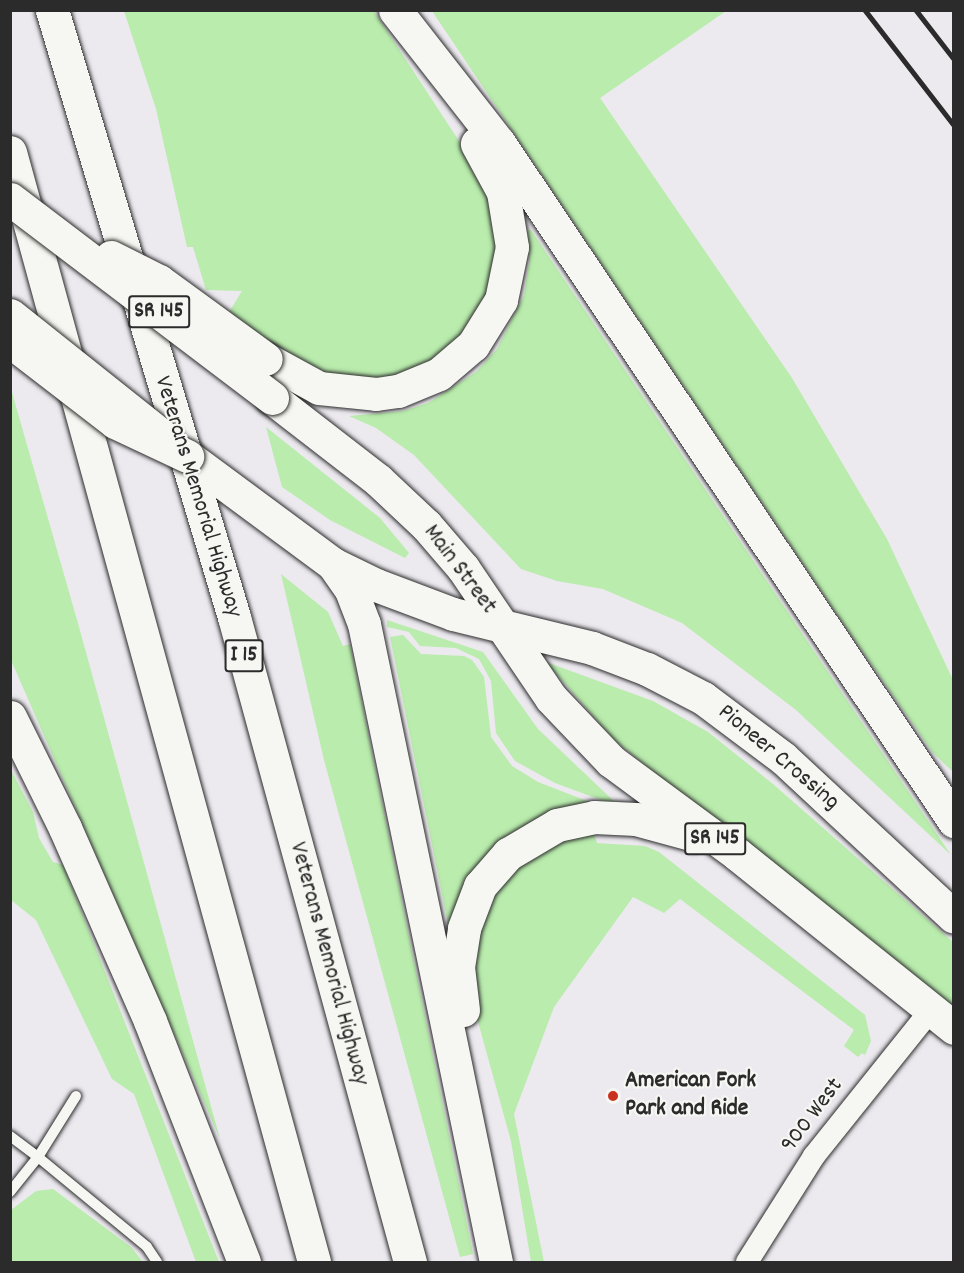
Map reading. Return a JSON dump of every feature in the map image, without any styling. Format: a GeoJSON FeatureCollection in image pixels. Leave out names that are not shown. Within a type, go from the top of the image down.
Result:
{"type":"FeatureCollection","features":[{"type":"Feature","properties":{"kind":"main road","name":"Veterans Memorial Highway"},"geometry":{"type":"LineString","coordinates":[[52,10],[234,617],[410,1263]]}},
{"type":"Feature","properties":{"kind":"main road"},"geometry":{"type":"LineString","coordinates":[[45,225],[159,281],[266,359],[302,382],[337,393],[398,391],[439,374],[457,361],[484,331],[501,300],[512,247],[503,192],[394,10]]}},
{"type":"Feature","properties":{"kind":"main road"},"geometry":{"type":"LineString","coordinates":[[394,10],[499,143],[954,821]]}},
{"type":"Feature","properties":{"kind":"main road"},"geometry":{"type":"LineString","coordinates":[[10,152],[314,1263]]}},
{"type":"Feature","properties":{"kind":"main road","name":"Main Street"},"geometry":{"type":"LineString","coordinates":[[10,199],[272,398],[411,509],[458,561],[501,626]]}},
{"type":"Feature","properties":{"kind":"main road","name":"Main Street"},"geometry":{"type":"LineString","coordinates":[[10,315],[279,527],[333,564],[405,597],[501,626]]}},
{"type":"Feature","properties":{"kind":"main road"},"geometry":{"type":"LineString","coordinates":[[10,341],[115,422],[187,456]]}},
{"type":"Feature","properties":{"kind":"main road"},"geometry":{"type":"LineString","coordinates":[[333,564],[358,604],[368,640],[495,1263]]}},
{"type":"Feature","properties":{"kind":"main road","name":"SR 145"},"geometry":{"type":"LineString","coordinates":[[501,626],[551,698],[586,738],[652,795],[737,854],[942,1019]]}},
{"type":"Feature","properties":{"kind":"main road","name":"Pioneer Crossing"},"geometry":{"type":"LineString","coordinates":[[501,626],[592,648],[638,665],[703,698],[777,752],[954,917]]}},
{"type":"Feature","properties":{"kind":"main road"},"geometry":{"type":"LineString","coordinates":[[10,717],[70,838],[150,1021],[244,1263]]}},
{"type":"Feature","properties":{"kind":"main road"},"geometry":{"type":"LineString","coordinates":[[503,1263],[505,1226],[459,991],[459,947],[480,886],[493,869],[526,841],[557,825],[594,817],[663,825],[737,854]]}},
{"type":"Feature","properties":{"kind":"street","name":"900 West"},"geometry":{"type":"LineString","coordinates":[[747,1263],[814,1156],[942,1019]]}},
{"type":"Feature","properties":{"kind":"lane"},"geometry":{"type":"LineString","coordinates":[[10,1192],[38,1157],[76,1096]]}},
{"type":"Feature","properties":{"kind":"lane"},"geometry":{"type":"LineString","coordinates":[[10,1136],[147,1247],[157,1263]]}},
{"type":"Feature","properties":{"kind":"green space"},"geometry":{"type":"Polygon","coordinates":[[[124,11],[374,11],[493,193],[501,214],[496,301],[422,378],[322,378],[228,314],[242,291],[206,290],[193,247],[187,247],[156,109],[124,11]]]}},
{"type":"Feature","properties":{"kind":"green space"},"geometry":{"type":"Polygon","coordinates":[[[432,11],[726,11],[600,98],[792,378],[887,539],[953,680],[953,772],[933,753],[845,626],[432,11]]]}},
{"type":"Feature","properties":{"kind":"green space"},"geometry":{"type":"Polygon","coordinates":[[[528,230],[531,230],[951,855],[796,710],[682,623],[603,589],[557,581],[521,569],[414,455],[376,428],[349,416],[403,411],[428,403],[476,372],[497,349],[524,295],[529,263],[528,230]]]}},
{"type":"Feature","properties":{"kind":"green space"},"geometry":{"type":"Polygon","coordinates":[[[11,389],[79,627],[220,1139],[11,660],[11,389]]]}},
{"type":"Feature","properties":{"kind":"green space"},"geometry":{"type":"Polygon","coordinates":[[[266,427],[380,518],[409,553],[405,558],[330,520],[282,487],[266,427]]]}},
{"type":"Feature","properties":{"kind":"green space"},"geometry":{"type":"Polygon","coordinates":[[[281,574],[328,612],[343,646],[350,644],[473,1254],[460,1257],[324,760],[281,574]]]}},
{"type":"Feature","properties":{"kind":"green space"},"geometry":{"type":"Polygon","coordinates":[[[387,620],[483,652],[538,729],[620,807],[555,783],[515,761],[496,733],[491,681],[479,659],[456,648],[420,646],[409,632],[387,627],[387,620]]]}},
{"type":"Feature","properties":{"kind":"green space"},"geometry":{"type":"Polygon","coordinates":[[[403,635],[421,654],[464,656],[472,660],[484,677],[491,737],[512,766],[538,782],[592,803],[556,817],[449,929],[390,637],[403,635]]]}},
{"type":"Feature","properties":{"kind":"green space"},"geometry":{"type":"Polygon","coordinates":[[[546,662],[653,701],[708,732],[773,784],[953,942],[953,1013],[614,740],[546,662]]]}},
{"type":"Feature","properties":{"kind":"green space"},"geometry":{"type":"Polygon","coordinates":[[[10,768],[33,812],[39,838],[53,862],[63,865],[219,1262],[196,1262],[134,1094],[112,1079],[36,920],[11,900],[10,768]]]}},
{"type":"Feature","properties":{"kind":"green space"},"geometry":{"type":"Polygon","coordinates":[[[594,834],[597,843],[645,846],[659,852],[865,1015],[871,1041],[865,1055],[862,1053],[858,1057],[844,1046],[854,1030],[680,899],[664,913],[633,897],[554,1007],[514,1114],[544,1262],[531,1262],[511,1141],[472,1000],[470,969],[484,911],[504,881],[529,859],[559,842],[594,834]]]}},
{"type":"Feature","properties":{"kind":"green space"},"geometry":{"type":"Polygon","coordinates":[[[53,1189],[131,1247],[143,1262],[11,1262],[11,1210],[36,1191],[53,1189]]]}},
{"type":"Feature","properties":{"kind":"railway"},"geometry":{"type":"LineString","coordinates":[[865,10],[954,125]]}},
{"type":"Feature","properties":{"kind":"railway"},"geometry":{"type":"LineString","coordinates":[[916,10],[954,59]]}},
{"type":"Feature","properties":{"kind":"place","name":"American Fork Park and Ride"},"geometry":{"type":"Point","coordinates":[613,1096]}}]}
